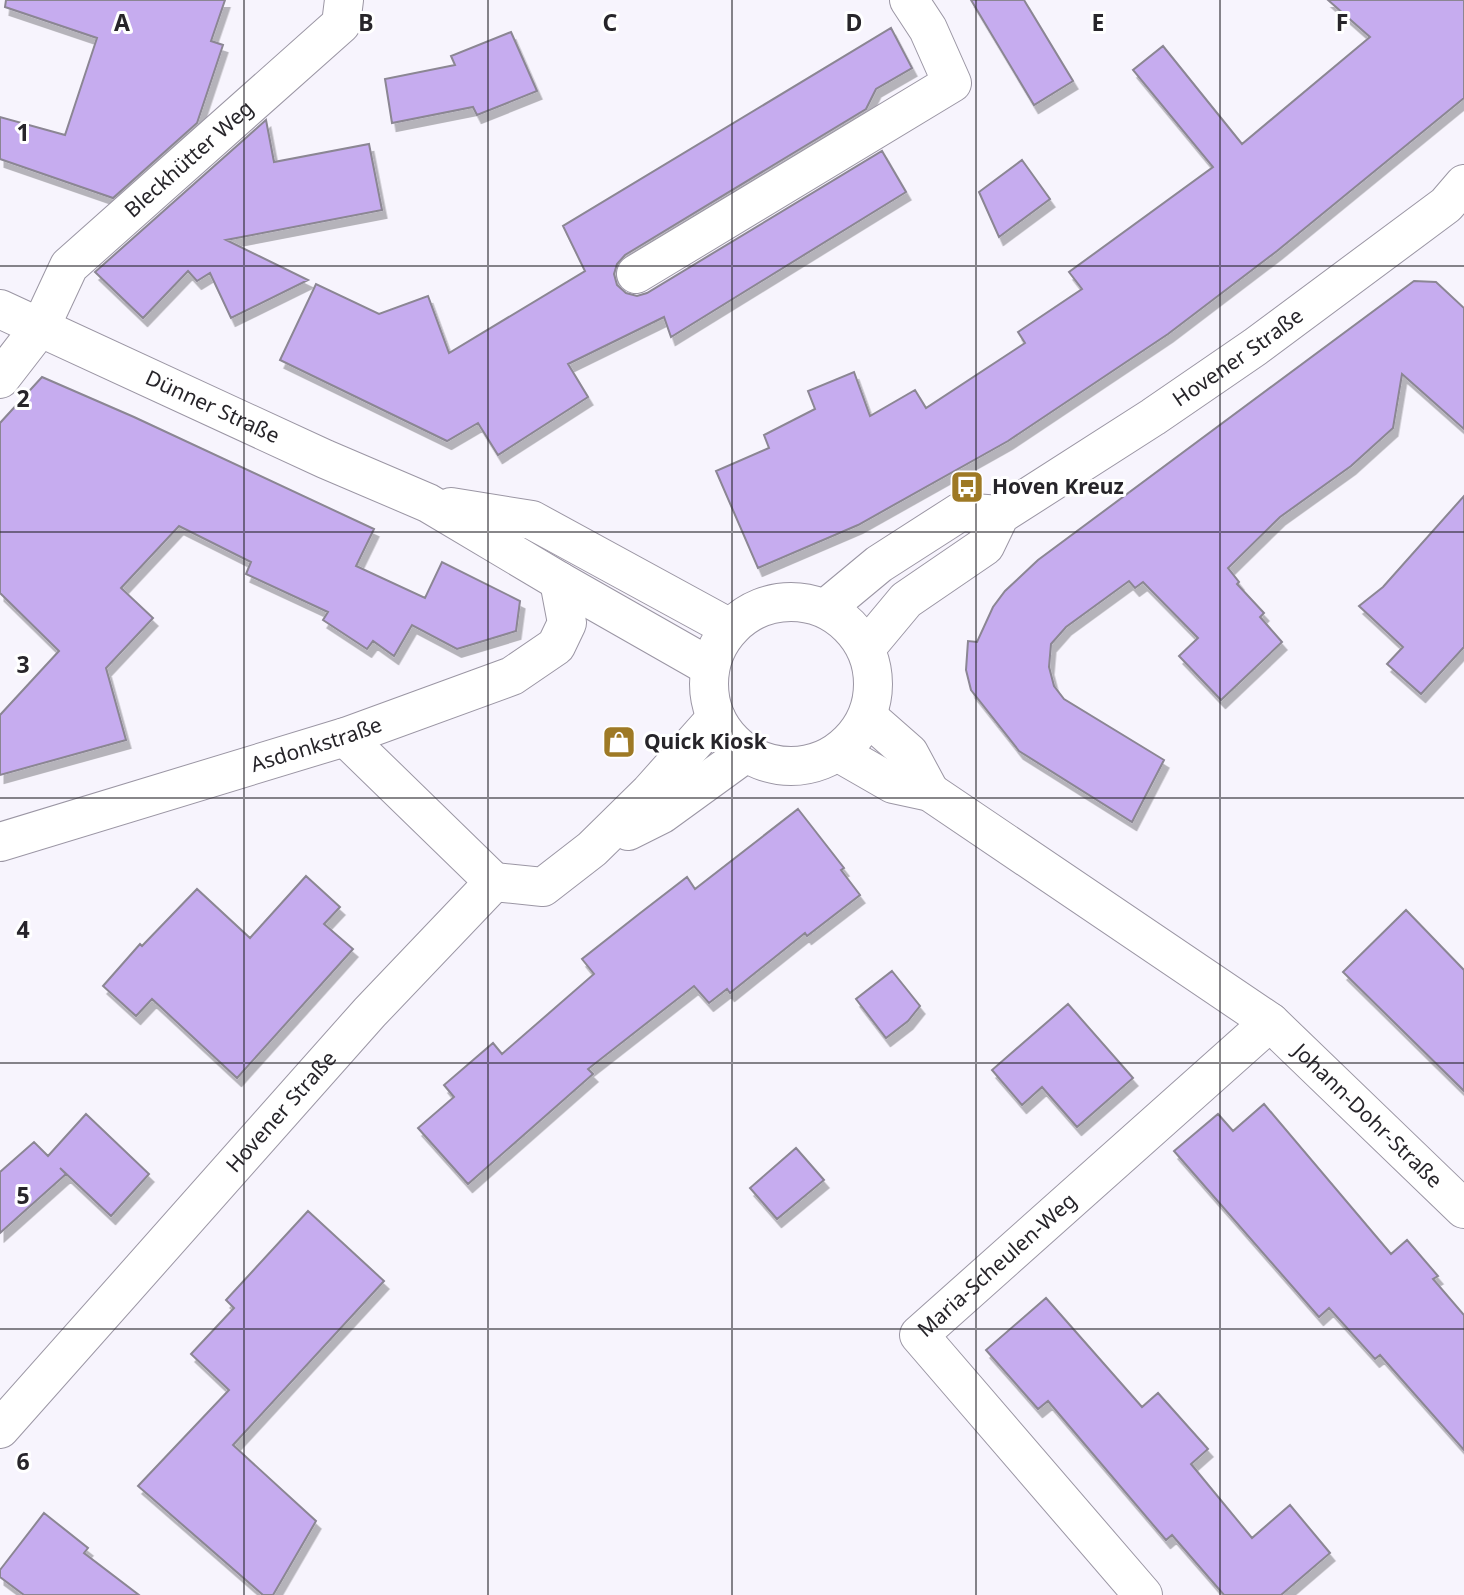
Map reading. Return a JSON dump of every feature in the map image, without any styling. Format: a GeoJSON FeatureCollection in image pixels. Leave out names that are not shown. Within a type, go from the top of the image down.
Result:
{"type":"FeatureCollection","features":[{"type":"Feature","properties":{"kind":"street","name":"Bleckhütter Weg"},"geometry":{"type":"LineString","coordinates":[[0,379],[41,326],[69,266],[341,24],[345,0]]}},
{"type":"Feature","properties":{"kind":"street"},"geometry":{"type":"LineString","coordinates":[[636,274],[951,83],[928,29],[909,0]]}},
{"type":"Feature","properties":{"kind":"street","name":"Hovener Straße"},"geometry":{"type":"LineString","coordinates":[[1000,515],[1153,418],[1458,204]]}},
{"type":"Feature","properties":{"kind":"street","name":"Dünner Straße"},"geometry":{"type":"LineString","coordinates":[[0,309],[325,459],[428,503],[710,667]]}},
{"type":"Feature","properties":{"kind":"street","name":"Dünner Straße"},"geometry":{"type":"LineString","coordinates":[[428,503],[533,520],[730,628]]}},
{"type":"Feature","properties":{"kind":"street"},"geometry":{"type":"LineString","coordinates":[[826,608],[879,564],[960,512],[1000,515],[985,546],[906,600],[866,648]]}},
{"type":"Feature","properties":{"kind":"street","name":"Asdonkstraße"},"geometry":{"type":"LineString","coordinates":[[0,842],[345,737],[512,676],[556,646],[568,623],[559,581]]}},
{"type":"Feature","properties":{"kind":"street"},"geometry":{"type":"LineString","coordinates":[[792,601],[826,608],[850,624],[866,648],[874,670],[874,694],[868,717],[856,736],[839,753],[809,765],[776,766],[746,753],[728,738],[716,718],[709,693],[710,667],[718,645],[730,628],[758,608],[792,601]]}},
{"type":"Feature","properties":{"kind":"street"},"geometry":{"type":"LineString","coordinates":[[868,717],[909,753],[930,792]]}},
{"type":"Feature","properties":{"kind":"street"},"geometry":{"type":"LineString","coordinates":[[345,737],[494,882],[543,887],[592,849],[650,792],[716,718]]}},
{"type":"Feature","properties":{"kind":"street"},"geometry":{"type":"LineString","coordinates":[[592,849],[662,814],[746,753]]}},
{"type":"Feature","properties":{"kind":"street"},"geometry":{"type":"LineString","coordinates":[[839,753],[893,784],[930,792]]}},
{"type":"Feature","properties":{"kind":"street","name":"Johann-Dohr-Straße"},"geometry":{"type":"LineString","coordinates":[[930,792],[1270,1022],[1464,1209]]}},
{"type":"Feature","properties":{"kind":"street","name":"Hovener Straße"},"geometry":{"type":"LineString","coordinates":[[0,1429],[370,1012],[494,882]]}},
{"type":"Feature","properties":{"kind":"street","name":"Maria-Scheulen-Weg"},"geometry":{"type":"LineString","coordinates":[[1143,1595],[919,1335],[1270,1022]]}},
{"type":"Feature","properties":{"kind":"building"},"geometry":{"type":"Polygon","coordinates":[[[6,0],[225,0],[211,41],[223,45],[197,123],[113,198],[0,159],[0,117],[65,135],[97,38],[5,7],[6,0]]]}},
{"type":"Feature","properties":{"kind":"building"},"geometry":{"type":"Polygon","coordinates":[[[971,0],[1024,0],[1073,81],[1034,105],[971,0]]]}},
{"type":"Feature","properties":{"kind":"building"},"geometry":{"type":"Polygon","coordinates":[[[1328,0],[1464,0],[1464,98],[1277,251],[1168,334],[1008,441],[858,525],[758,568],[716,471],[769,448],[764,435],[815,409],[808,391],[854,372],[870,416],[915,390],[926,408],[1025,343],[1018,332],[1082,289],[1069,272],[1213,167],[1133,70],[1163,46],[1242,144],[1370,37],[1328,0]]]}},
{"type":"Feature","properties":{"kind":"building"},"geometry":{"type":"Polygon","coordinates":[[[891,28],[912,68],[876,89],[866,109],[625,255],[617,264],[614,274],[617,285],[626,293],[637,296],[647,293],[882,151],[906,192],[671,337],[664,317],[568,364],[588,397],[498,455],[478,423],[447,441],[280,360],[316,284],[379,314],[428,296],[449,353],[585,271],[563,226],[891,28]]]}},
{"type":"Feature","properties":{"kind":"building"},"geometry":{"type":"Polygon","coordinates":[[[511,32],[537,91],[477,115],[473,107],[392,123],[385,79],[455,65],[451,56],[511,32]]]}},
{"type":"Feature","properties":{"kind":"building"},"geometry":{"type":"Polygon","coordinates":[[[266,120],[274,162],[369,144],[382,210],[226,240],[308,280],[231,318],[210,273],[197,281],[188,271],[143,318],[95,272],[266,120]]]}},
{"type":"Feature","properties":{"kind":"building"},"geometry":{"type":"Polygon","coordinates":[[[1022,160],[1050,199],[999,237],[979,192],[1022,160]]]}},
{"type":"Feature","properties":{"kind":"building"},"geometry":{"type":"Polygon","coordinates":[[[1414,281],[1436,282],[1464,308],[1464,429],[1402,374],[1393,428],[1351,466],[1280,517],[1228,568],[1239,582],[1237,584],[1264,613],[1260,617],[1282,642],[1221,700],[1179,656],[1198,638],[1143,582],[1135,588],[1129,581],[1066,627],[1051,644],[1049,667],[1054,686],[1064,699],[1164,760],[1132,822],[1019,751],[971,690],[966,670],[968,641],[977,642],[993,607],[1005,591],[1038,560],[1414,281]]]}},
{"type":"Feature","properties":{"kind":"building"},"geometry":{"type":"Polygon","coordinates":[[[42,377],[374,529],[356,566],[425,598],[442,562],[520,601],[516,631],[457,649],[412,625],[394,656],[373,641],[367,649],[323,620],[328,612],[246,574],[251,562],[179,526],[121,588],[153,618],[106,668],[126,740],[0,775],[0,715],[59,651],[0,593],[0,423],[42,377]]]}},
{"type":"Feature","properties":{"kind":"building"},"geometry":{"type":"Polygon","coordinates":[[[1464,496],[1464,647],[1421,694],[1387,664],[1403,647],[1359,606],[1383,587],[1464,496]]]}},
{"type":"Feature","properties":{"kind":"building"},"geometry":{"type":"Polygon","coordinates":[[[798,809],[844,868],[841,870],[860,895],[807,936],[805,933],[730,993],[727,989],[709,1003],[694,986],[588,1069],[593,1074],[468,1184],[418,1128],[454,1097],[444,1085],[493,1043],[502,1054],[594,974],[582,959],[639,914],[687,877],[695,889],[798,809]]]}},
{"type":"Feature","properties":{"kind":"building"},"geometry":{"type":"Polygon","coordinates":[[[306,876],[340,907],[324,924],[353,949],[237,1078],[152,999],[136,1016],[103,986],[140,944],[142,946],[197,889],[250,938],[306,876]]]}},
{"type":"Feature","properties":{"kind":"building"},"geometry":{"type":"Polygon","coordinates":[[[1406,910],[1464,970],[1464,1091],[1343,972],[1406,910]]]}},
{"type":"Feature","properties":{"kind":"building"},"geometry":{"type":"Polygon","coordinates":[[[892,971],[920,1006],[908,1021],[886,1038],[856,999],[892,971]]]}},
{"type":"Feature","properties":{"kind":"building"},"geometry":{"type":"Polygon","coordinates":[[[1068,1004],[1133,1078],[1077,1127],[1042,1087],[1022,1105],[992,1070],[1068,1004]]]}},
{"type":"Feature","properties":{"kind":"building"},"geometry":{"type":"Polygon","coordinates":[[[1264,1104],[1391,1254],[1407,1240],[1438,1276],[1433,1279],[1464,1315],[1464,1450],[1380,1355],[1375,1359],[1329,1308],[1319,1317],[1174,1151],[1218,1114],[1233,1131],[1264,1104]]]}},
{"type":"Feature","properties":{"kind":"building"},"geometry":{"type":"Polygon","coordinates":[[[86,1114],[149,1174],[111,1216],[60,1168],[66,1174],[0,1233],[0,1172],[34,1142],[48,1156],[86,1114]]]}},
{"type":"Feature","properties":{"kind":"building"},"geometry":{"type":"Polygon","coordinates":[[[796,1148],[824,1180],[777,1219],[750,1188],[796,1148]]]}},
{"type":"Feature","properties":{"kind":"building"},"geometry":{"type":"Polygon","coordinates":[[[308,1211],[384,1281],[233,1445],[316,1521],[273,1595],[263,1595],[138,1486],[229,1390],[191,1354],[234,1308],[226,1300],[308,1211]]]}},
{"type":"Feature","properties":{"kind":"building"},"geometry":{"type":"Polygon","coordinates":[[[1046,1298],[1142,1407],[1158,1393],[1208,1449],[1191,1464],[1252,1538],[1290,1505],[1330,1553],[1281,1595],[1224,1595],[1172,1535],[1166,1540],[1048,1401],[1038,1409],[986,1350],[1046,1298]]]}},
{"type":"Feature","properties":{"kind":"building"},"geometry":{"type":"Polygon","coordinates":[[[44,1513],[88,1548],[84,1553],[139,1595],[24,1595],[0,1577],[0,1570],[44,1513]]]}},
{"type":"Feature","properties":{"kind":"place","name":"Hoven Kreuz"},"geometry":{"type":"Point","coordinates":[967,487]}},
{"type":"Feature","properties":{"kind":"place","name":"Quick Kiosk"},"geometry":{"type":"Point","coordinates":[619,742]}}]}
